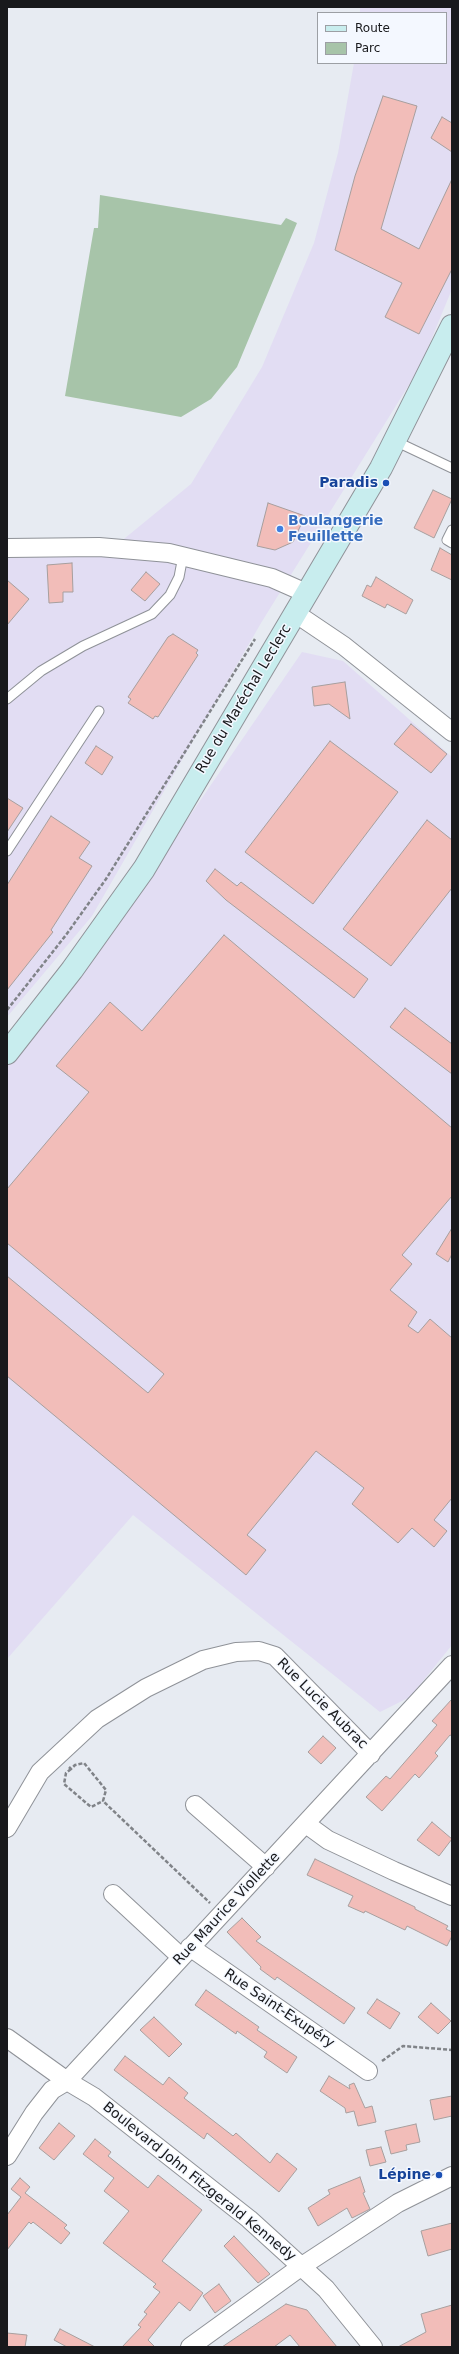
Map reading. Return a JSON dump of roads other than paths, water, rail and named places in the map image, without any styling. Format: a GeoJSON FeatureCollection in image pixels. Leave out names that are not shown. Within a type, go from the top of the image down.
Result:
{"type":"FeatureCollection","features":[{"type":"Feature","properties":{"kind":"main road","name":"Rue du Maréchal Leclerc"},"geometry":{"type":"LineString","coordinates":[[7,1053],[72,970],[144,869],[395,441],[452,326]]}},
{"type":"Feature","properties":{"kind":"street"},"geometry":{"type":"LineString","coordinates":[[7,548],[99,547],[183,556],[272,578],[306,593]]}},
{"type":"Feature","properties":{"kind":"street"},"geometry":{"type":"LineString","coordinates":[[295,613],[344,646],[452,732]]}},
{"type":"Feature","properties":{"kind":"street","name":"Rue Lucie Aubrac"},"geometry":{"type":"LineString","coordinates":[[7,1828],[40,1772],[97,1719],[146,1688],[203,1660],[236,1652],[259,1651],[275,1656],[371,1754]]}},
{"type":"Feature","properties":{"kind":"street","name":"Rue Maurice Viollette"},"geometry":{"type":"LineString","coordinates":[[7,2156],[34,2113],[52,2090],[67,2081],[452,1665]]}},
{"type":"Feature","properties":{"kind":"street"},"geometry":{"type":"LineString","coordinates":[[195,1805],[266,1867]]}},
{"type":"Feature","properties":{"kind":"street"},"geometry":{"type":"LineString","coordinates":[[306,1824],[328,1840],[394,1872],[452,1896]]}},
{"type":"Feature","properties":{"kind":"street","name":"Rue Saint-Exupéry"},"geometry":{"type":"LineString","coordinates":[[113,1894],[185,1952],[368,2071]]}},
{"type":"Feature","properties":{"kind":"street","name":"Boulevard John Fitzgerald Kennedy"},"geometry":{"type":"LineString","coordinates":[[7,2038],[67,2081],[94,2097],[243,2214],[326,2288],[373,2347]]}},
{"type":"Feature","properties":{"kind":"street"},"geometry":{"type":"LineString","coordinates":[[190,2347],[302,2266],[398,2203],[452,2176]]}},
{"type":"Feature","properties":{"kind":"lane"},"geometry":{"type":"LineString","coordinates":[[395,441],[452,468]]}},
{"type":"Feature","properties":{"kind":"lane"},"geometry":{"type":"LineString","coordinates":[[452,530],[447,540],[452,543]]}},
{"type":"Feature","properties":{"kind":"lane"},"geometry":{"type":"LineString","coordinates":[[7,699],[41,670],[83,646],[152,614],[170,594],[179,578],[183,556]]}},
{"type":"Feature","properties":{"kind":"lane"},"geometry":{"type":"LineString","coordinates":[[7,851],[99,711]]}},
{"type":"Feature","properties":{"kind":"place","name":"Paradis"},"geometry":{"type":"Point","coordinates":[386,483]}},
{"type":"Feature","properties":{"kind":"place","name":"Boulangerie Feuillette"},"geometry":{"type":"Point","coordinates":[280,529]}},
{"type":"Feature","properties":{"kind":"place","name":"Lépine"},"geometry":{"type":"Point","coordinates":[439,2175]}}]}
